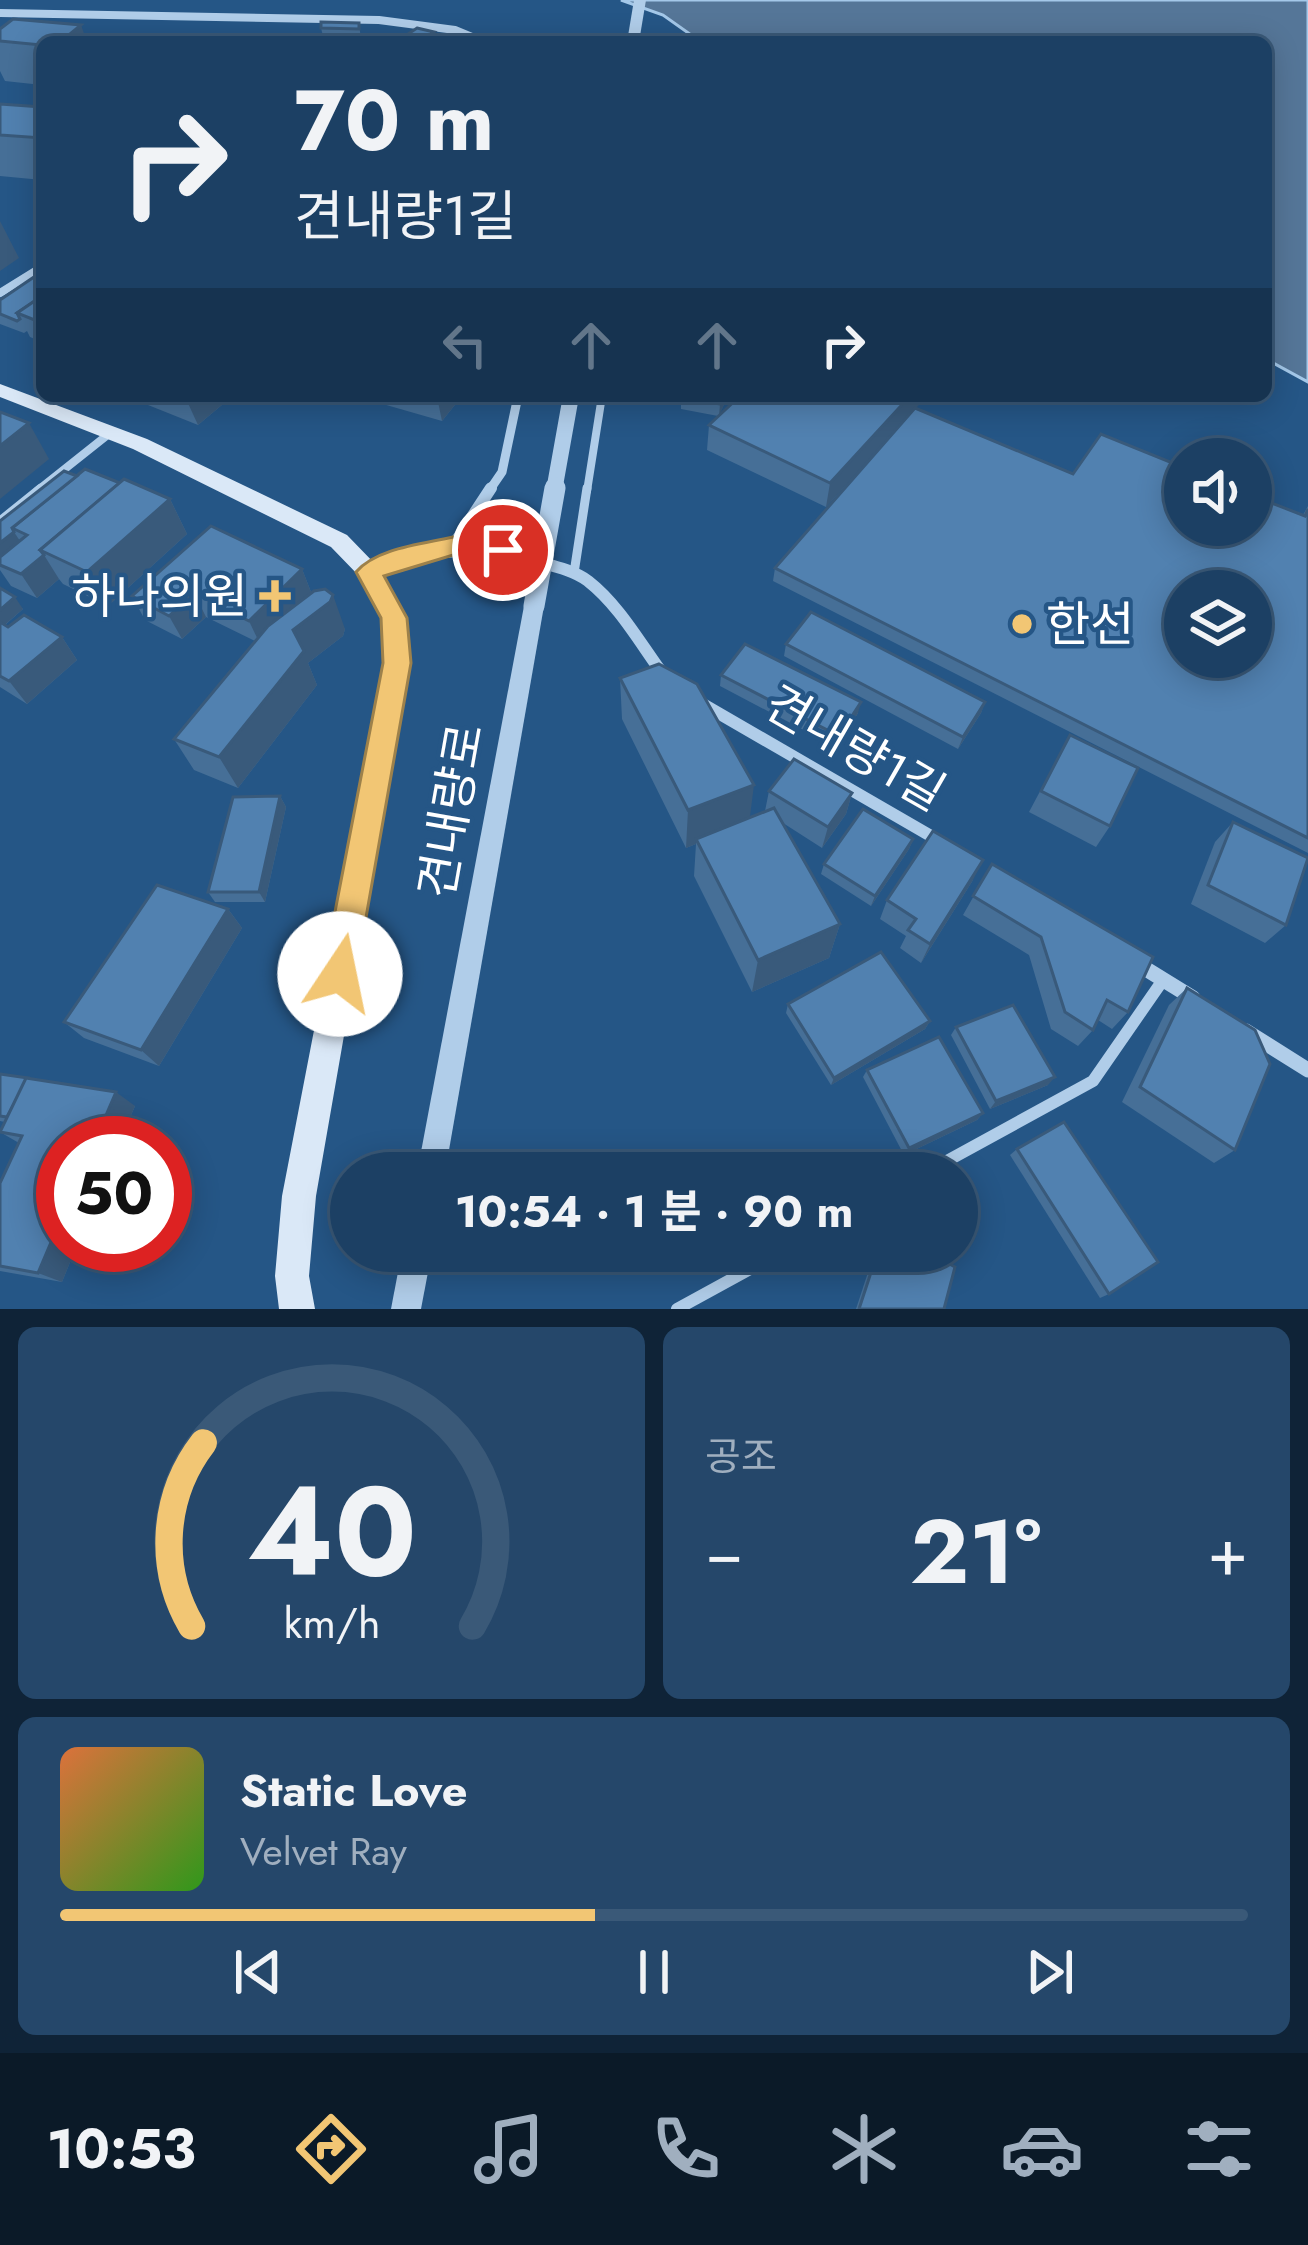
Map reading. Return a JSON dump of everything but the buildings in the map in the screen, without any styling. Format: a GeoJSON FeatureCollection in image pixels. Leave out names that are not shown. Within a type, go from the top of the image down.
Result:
{"type":"FeatureCollection","features":[{"type":"Feature","properties":{"kind":"main road"},"geometry":{"type":"LineString","coordinates":[[0,390],[110,433],[339,541],[369,572],[394,618],[397,663],[299,1196],[292,1276],[297,1309]]}},
{"type":"Feature","properties":{"kind":"street"},"geometry":{"type":"LineString","coordinates":[[634,36],[640,0]]}},
{"type":"Feature","properties":{"kind":"street"},"geometry":{"type":"LineString","coordinates":[[0,14],[379,20],[470,36]]}},
{"type":"Feature","properties":{"kind":"street"},"geometry":{"type":"LineString","coordinates":[[453,546],[502,472],[517,402]]}},
{"type":"Feature","properties":{"kind":"street","name":"견내량로"},"geometry":{"type":"LineString","coordinates":[[435,1152],[570,402]]}},
{"type":"Feature","properties":{"kind":"street","name":"견내량1길"},"geometry":{"type":"LineString","coordinates":[[369,572],[402,558],[453,546],[503,550],[574,573],[591,584],[668,681],[748,733],[953,849]]}},
{"type":"Feature","properties":{"kind":"street"},"geometry":{"type":"LineString","coordinates":[[1125,956],[1200,1003]]}},
{"type":"Feature","properties":{"kind":"street"},"geometry":{"type":"LineString","coordinates":[[1236,1025],[1308,1070]]}},
{"type":"Feature","properties":{"kind":"street"},"geometry":{"type":"LineString","coordinates":[[406,1309],[413,1272]]}},
{"type":"Feature","properties":{"kind":"lane"},"geometry":{"type":"LineString","coordinates":[[0,293],[36,271]]}},
{"type":"Feature","properties":{"kind":"lane"},"geometry":{"type":"LineString","coordinates":[[574,573],[601,402]]}},
{"type":"Feature","properties":{"kind":"lane"},"geometry":{"type":"LineString","coordinates":[[0,521],[110,433]]}},
{"type":"Feature","properties":{"kind":"lane"},"geometry":{"type":"LineString","coordinates":[[964,1152],[1093,1081],[1163,980]]}},
{"type":"Feature","properties":{"kind":"lane"},"geometry":{"type":"LineString","coordinates":[[677,1309],[745,1272]]}},
{"type":"Feature","properties":{"kind":"water"},"geometry":{"type":"Polygon","coordinates":[[[621,0],[1308,0],[1308,382],[1272,362],[1272,36],[693,36],[663,15],[621,0]]]}},
{"type":"Feature","properties":{"kind":"place","name":"하나의원"},"geometry":{"type":"Point","coordinates":[275,596]}},
{"type":"Feature","properties":{"kind":"place","name":"한선"},"geometry":{"type":"Point","coordinates":[1022,624]}},
{"type":"Feature","properties":{"kind":"route"},"geometry":{"type":"LineString","coordinates":[[340,974],[397,663],[394,618],[369,572],[402,558],[453,546],[503,550]]}}]}
